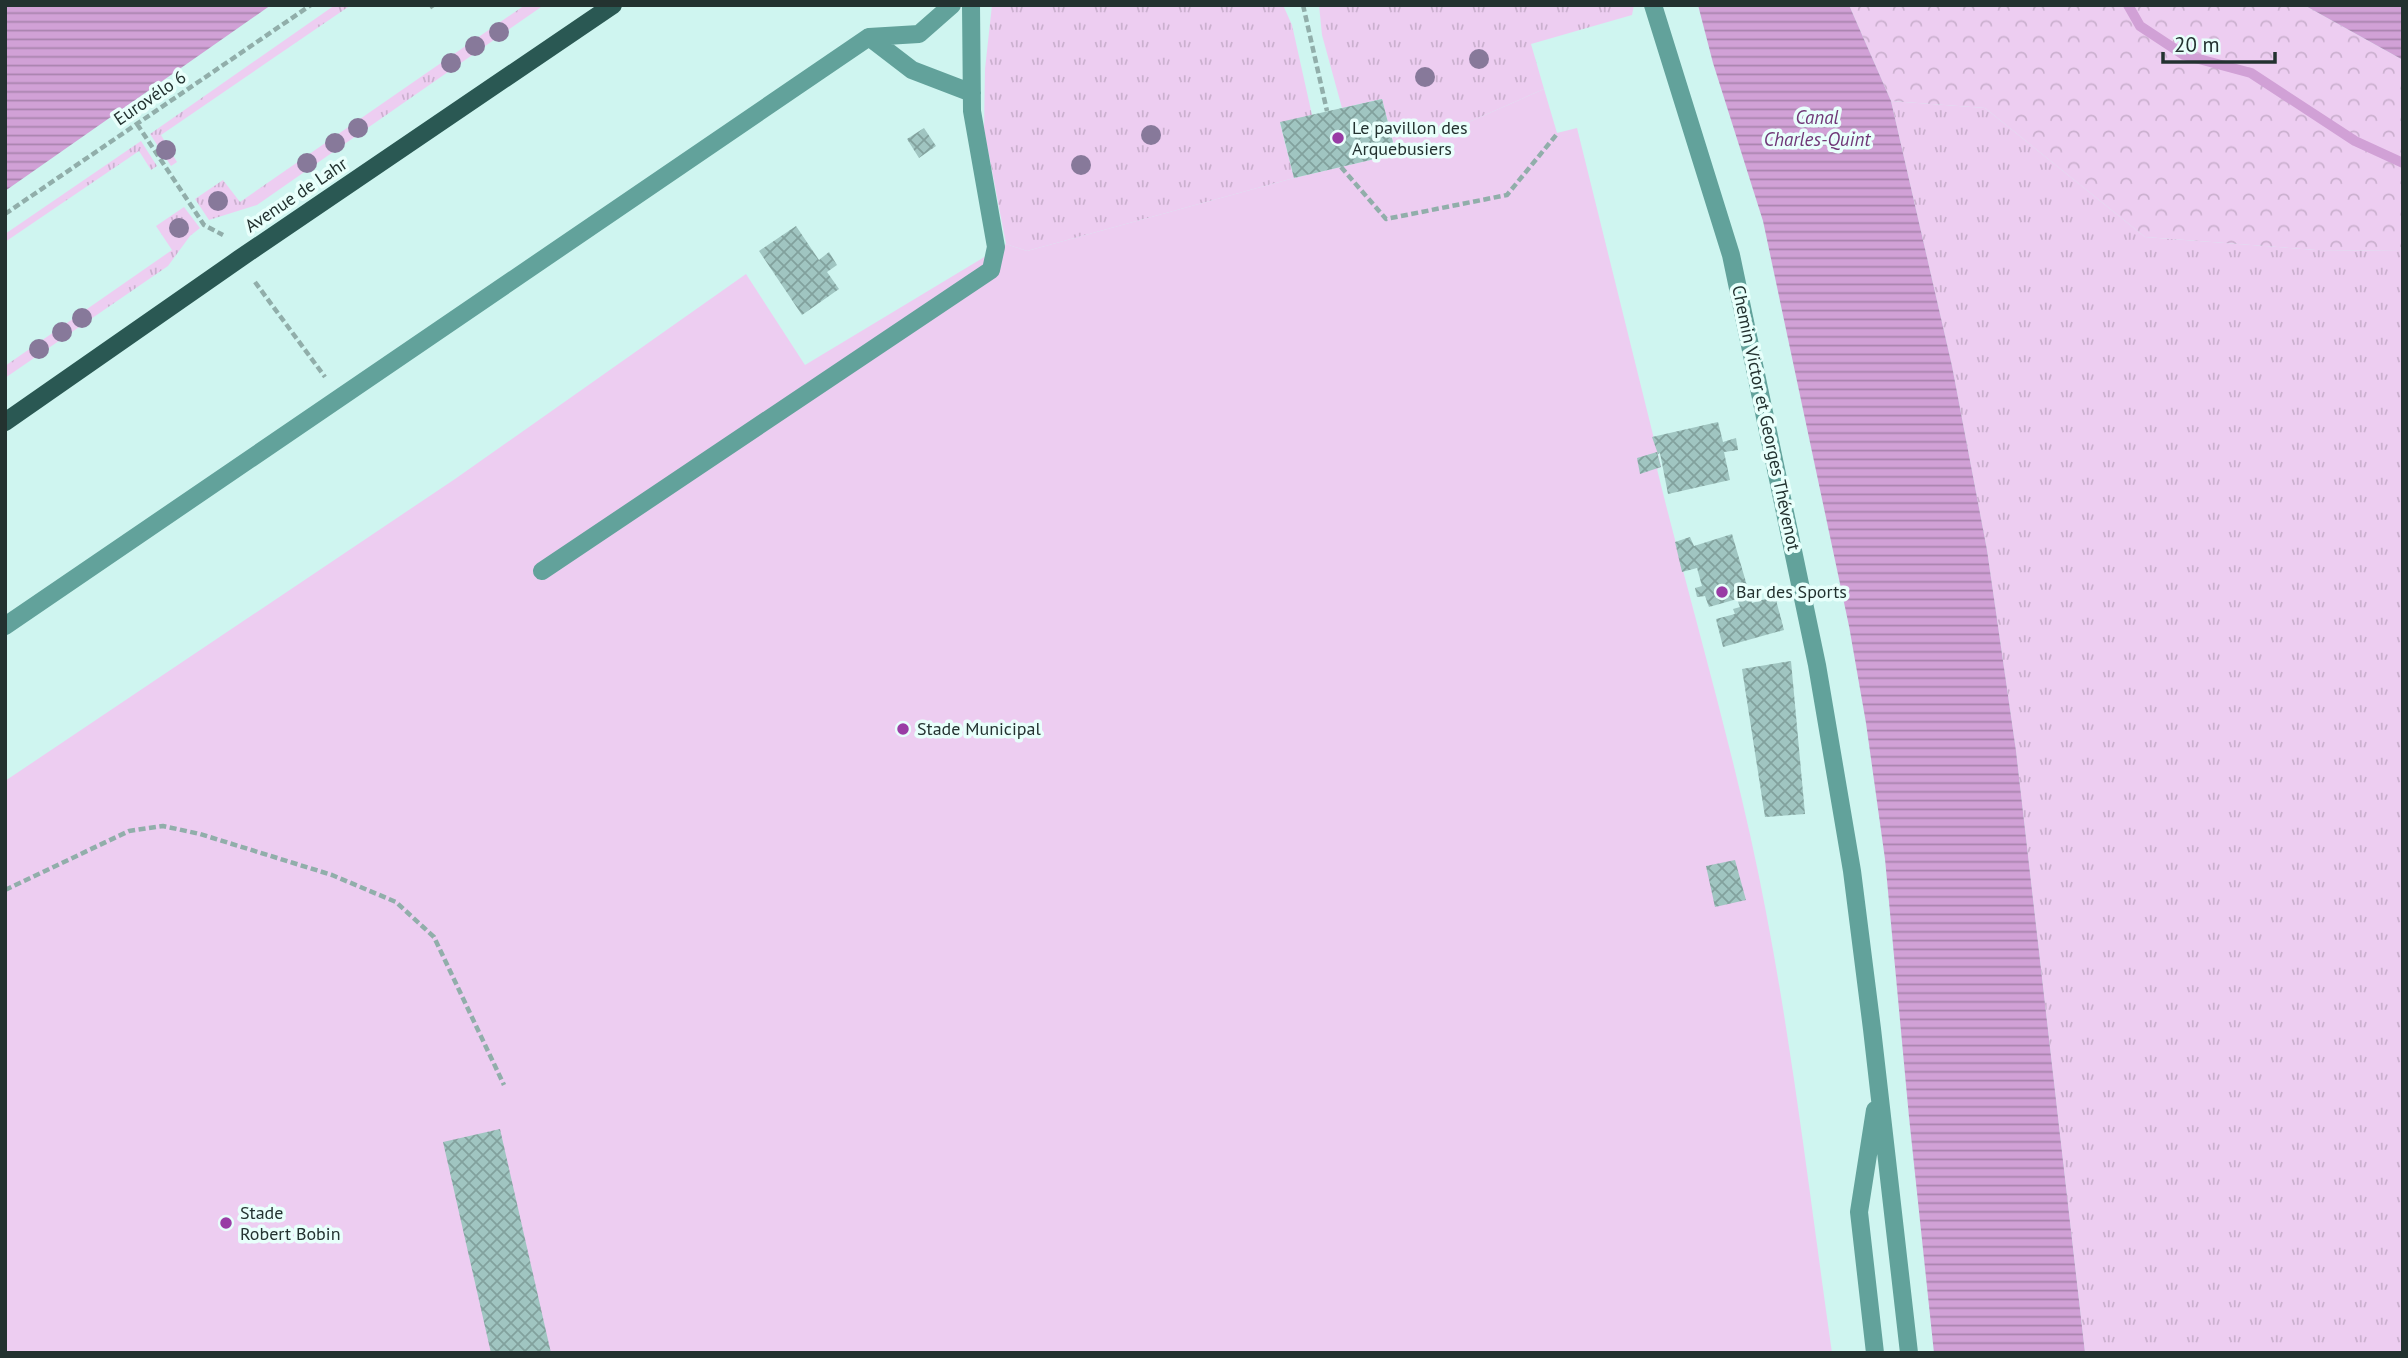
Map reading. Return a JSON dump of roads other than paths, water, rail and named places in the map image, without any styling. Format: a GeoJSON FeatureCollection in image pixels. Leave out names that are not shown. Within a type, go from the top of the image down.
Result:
{"type":"FeatureCollection","features":[{"type":"Feature","properties":{"kind":"main road","name":"Avenue de Lahr"},"geometry":{"type":"LineString","coordinates":[[5,422],[613,5]]}},
{"type":"Feature","properties":{"kind":"street"},"geometry":{"type":"LineString","coordinates":[[5,626],[869,37],[919,34],[952,5]]}},
{"type":"Feature","properties":{"kind":"street"},"geometry":{"type":"LineString","coordinates":[[542,571],[992,270],[996,247],[972,111],[971,5]]}},
{"type":"Feature","properties":{"kind":"street","name":"Chemin Victor et Georges Thévenot"},"geometry":{"type":"LineString","coordinates":[[1653,5],[1731,254],[1817,666],[1852,871],[1909,1353]]}},
{"type":"Feature","properties":{"kind":"street"},"geometry":{"type":"LineString","coordinates":[[869,37],[912,70],[972,93]]}},
{"type":"Feature","properties":{"kind":"street","name":"Chemin Victor et Georges Thévenot"},"geometry":{"type":"LineString","coordinates":[[1875,1353],[1859,1212],[1879,1089]]}},
{"type":"Feature","properties":{"kind":"water"},"geometry":{"type":"Polygon","coordinates":[[[5,5],[271,5],[5,191],[5,5]]]}},
{"type":"Feature","properties":{"kind":"water","name":"Canal Charles-Quint"},"geometry":{"type":"Polygon","coordinates":[[[1698,5],[1849,5],[1891,101],[1952,366],[1987,550],[2016,751],[2085,1353],[1934,1353],[1885,859],[1866,723],[1849,626],[1763,221],[1713,63],[1698,5]]]}},
{"type":"Feature","properties":{"kind":"water"},"geometry":{"type":"Polygon","coordinates":[[[2304,5],[2403,5],[2403,60],[2304,5]]]}},
{"type":"Feature","properties":{"kind":"waterway"},"geometry":{"type":"LineString","coordinates":[[2128,5],[2140,26],[2184,55],[2251,73],[2355,141],[2403,163]]}},
{"type":"Feature","properties":{"kind":"place","name":"Le pavillon des Arquebusiers"},"geometry":{"type":"Point","coordinates":[1338,138]}},
{"type":"Feature","properties":{"kind":"place","name":"Bar des Sports"},"geometry":{"type":"Point","coordinates":[1722,592]}},
{"type":"Feature","properties":{"kind":"place","name":"Stade Municipal"},"geometry":{"type":"Point","coordinates":[903,729]}},
{"type":"Feature","properties":{"kind":"place","name":"Stade Robert Bobin"},"geometry":{"type":"Point","coordinates":[226,1223]}}]}
